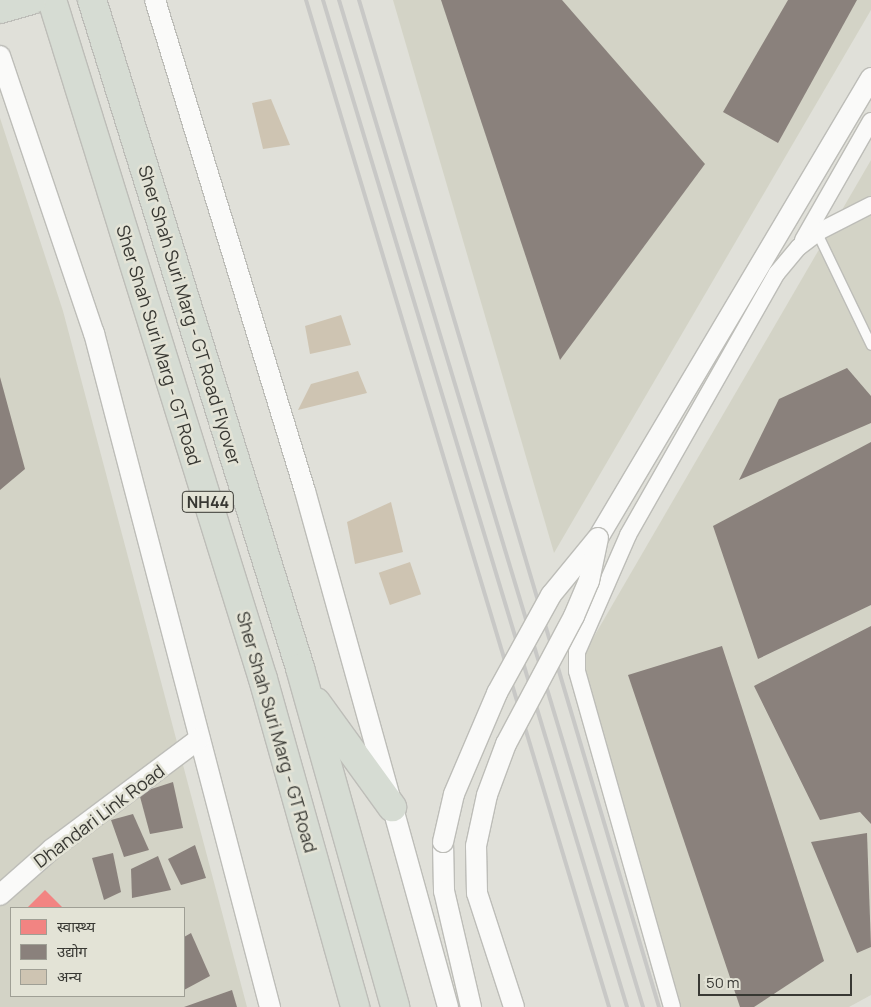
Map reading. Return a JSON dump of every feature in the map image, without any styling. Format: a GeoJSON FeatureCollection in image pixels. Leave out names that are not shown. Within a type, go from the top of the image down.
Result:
{"type":"FeatureCollection","features":[{"type":"Feature","properties":{"kind":"highway"},"geometry":{"type":"LineString","coordinates":[[0,8],[32,0]]}},
{"type":"Feature","properties":{"kind":"highway","name":"Sher Shah Suri Marg - GT Road"},"geometry":{"type":"LineString","coordinates":[[52,0],[263,679],[355,1007]]}},
{"type":"Feature","properties":{"kind":"highway","name":"Sher Shah Suri Marg - GT Road Flyover"},"geometry":{"type":"LineString","coordinates":[[92,0],[305,687]]}},
{"type":"Feature","properties":{"kind":"highway"},"geometry":{"type":"LineString","coordinates":[[305,687],[392,808]]}},
{"type":"Feature","properties":{"kind":"highway","name":"NH44"},"geometry":{"type":"LineString","coordinates":[[305,687],[396,1007]]}},
{"type":"Feature","properties":{"kind":"street"},"geometry":{"type":"LineString","coordinates":[[155,0],[305,491],[448,1007]]}},
{"type":"Feature","properties":{"kind":"street"},"geometry":{"type":"LineString","coordinates":[[0,56],[94,333],[270,1007]]}},
{"type":"Feature","properties":{"kind":"street"},"geometry":{"type":"LineString","coordinates":[[471,1007],[444,891],[444,842],[454,794],[497,693],[551,595],[598,538],[871,78]]}},
{"type":"Feature","properties":{"kind":"street"},"geometry":{"type":"LineString","coordinates":[[672,1007],[576,671],[577,652],[628,535],[777,273],[799,247],[871,121]]}},
{"type":"Feature","properties":{"kind":"street"},"geometry":{"type":"LineString","coordinates":[[799,247],[817,233],[871,205]]}},
{"type":"Feature","properties":{"kind":"street"},"geometry":{"type":"LineString","coordinates":[[514,1007],[478,893],[476,846],[487,796],[506,744],[574,616],[589,581],[598,538]]}},
{"type":"Feature","properties":{"kind":"street","name":"Dhandari Link Road"},"geometry":{"type":"LineString","coordinates":[[0,895],[52,848],[200,739]]}},
{"type":"Feature","properties":{"kind":"lane"},"geometry":{"type":"LineString","coordinates":[[817,233],[871,345]]}},
{"type":"Feature","properties":{"kind":"shaded area"},"geometry":{"type":"Polygon","coordinates":[[[393,0],[871,0],[871,10],[554,553],[393,0]]]}},
{"type":"Feature","properties":{"kind":"shaded area"},"geometry":{"type":"Polygon","coordinates":[[[0,118],[63,311],[247,1007],[0,1007],[0,118]]]}},
{"type":"Feature","properties":{"kind":"shaded area"},"geometry":{"type":"Polygon","coordinates":[[[871,160],[871,995],[849,1007],[677,1007],[578,664],[871,160]]]}},
{"type":"Feature","properties":{"kind":"building: स्वास्थ्य"},"geometry":{"type":"Polygon","coordinates":[[[45,890],[62,907],[28,907],[45,890]]]}},
{"type":"Feature","properties":{"kind":"building: उद्योग"},"geometry":{"type":"Polygon","coordinates":[[[441,0],[562,0],[705,164],[560,360],[441,0]]]}},
{"type":"Feature","properties":{"kind":"building: उद्योग"},"geometry":{"type":"Polygon","coordinates":[[[788,0],[857,0],[778,143],[723,112],[788,0]]]}},
{"type":"Feature","properties":{"kind":"building: उद्योग"},"geometry":{"type":"Polygon","coordinates":[[[847,368],[871,396],[871,423],[739,480],[779,399],[847,368]]]}},
{"type":"Feature","properties":{"kind":"building: उद्योग"},"geometry":{"type":"Polygon","coordinates":[[[0,377],[25,469],[0,490],[0,377]]]}},
{"type":"Feature","properties":{"kind":"building: उद्योग"},"geometry":{"type":"Polygon","coordinates":[[[871,442],[871,605],[758,659],[713,526],[871,442]]]}},
{"type":"Feature","properties":{"kind":"building: उद्योग"},"geometry":{"type":"Polygon","coordinates":[[[871,626],[871,824],[860,812],[820,820],[754,686],[871,626]]]}},
{"type":"Feature","properties":{"kind":"building: उद्योग"},"geometry":{"type":"Polygon","coordinates":[[[722,646],[824,961],[754,1007],[740,1007],[628,675],[722,646]]]}},
{"type":"Feature","properties":{"kind":"building: उद्योग"},"geometry":{"type":"Polygon","coordinates":[[[173,782],[183,828],[150,834],[139,793],[173,782]]]}},
{"type":"Feature","properties":{"kind":"building: उद्योग"},"geometry":{"type":"Polygon","coordinates":[[[133,814],[149,850],[124,857],[111,820],[133,814]]]}},
{"type":"Feature","properties":{"kind":"building: उद्योग"},"geometry":{"type":"Polygon","coordinates":[[[867,833],[871,947],[857,953],[811,842],[867,833]]]}},
{"type":"Feature","properties":{"kind":"building: उद्योग"},"geometry":{"type":"Polygon","coordinates":[[[195,845],[206,878],[181,885],[168,859],[195,845]]]}},
{"type":"Feature","properties":{"kind":"building: उद्योग"},"geometry":{"type":"Polygon","coordinates":[[[113,853],[121,892],[104,900],[92,858],[113,853]]]}},
{"type":"Feature","properties":{"kind":"building: उद्योग"},"geometry":{"type":"Polygon","coordinates":[[[158,856],[171,890],[132,898],[131,869],[158,856]]]}},
{"type":"Feature","properties":{"kind":"building: उद्योग"},"geometry":{"type":"Polygon","coordinates":[[[191,933],[210,976],[185,989],[185,936],[191,933]]]}},
{"type":"Feature","properties":{"kind":"building: उद्योग"},"geometry":{"type":"Polygon","coordinates":[[[232,990],[237,1007],[184,1007],[232,990]]]}},
{"type":"Feature","properties":{"kind":"building: अन्य"},"geometry":{"type":"Polygon","coordinates":[[[271,99],[290,145],[263,149],[252,103],[271,99]]]}},
{"type":"Feature","properties":{"kind":"building: अन्य"},"geometry":{"type":"Polygon","coordinates":[[[341,315],[351,345],[310,354],[305,326],[341,315]]]}},
{"type":"Feature","properties":{"kind":"building: अन्य"},"geometry":{"type":"Polygon","coordinates":[[[358,371],[367,393],[298,410],[311,384],[358,371]]]}},
{"type":"Feature","properties":{"kind":"building: अन्य"},"geometry":{"type":"Polygon","coordinates":[[[391,502],[403,552],[355,564],[347,522],[391,502]]]}},
{"type":"Feature","properties":{"kind":"building: अन्य"},"geometry":{"type":"Polygon","coordinates":[[[410,562],[421,594],[390,605],[379,573],[410,562]]]}},
{"type":"Feature","properties":{"kind":"railway"},"geometry":{"type":"LineString","coordinates":[[306,0],[609,1007]]}},
{"type":"Feature","properties":{"kind":"railway"},"geometry":{"type":"LineString","coordinates":[[323,0],[627,1007]]}},
{"type":"Feature","properties":{"kind":"railway"},"geometry":{"type":"LineString","coordinates":[[339,0],[643,1007]]}},
{"type":"Feature","properties":{"kind":"railway"},"geometry":{"type":"LineString","coordinates":[[359,0],[659,1007]]}}]}
